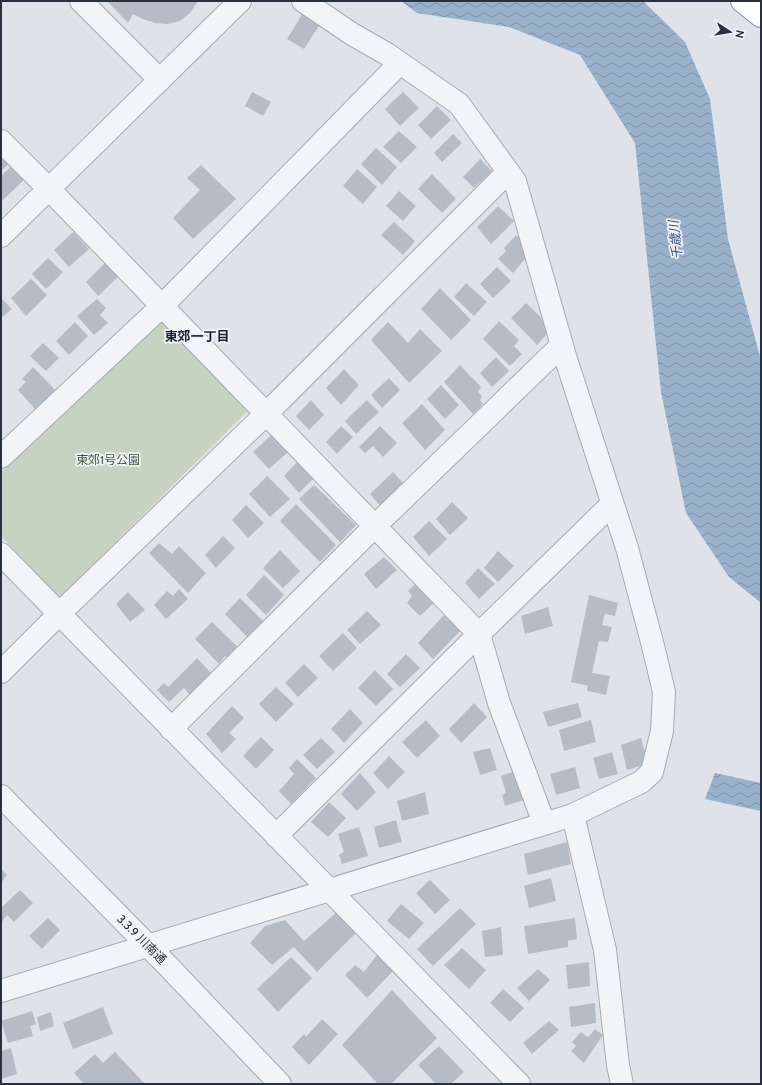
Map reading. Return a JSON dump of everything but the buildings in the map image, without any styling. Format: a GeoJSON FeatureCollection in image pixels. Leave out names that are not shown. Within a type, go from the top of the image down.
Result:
{"type":"FeatureCollection","features":[{"type":"Feature","properties":{"kind":"highway"},"geometry":{"type":"LineString","coordinates":[[742,1],[761,16]]}},
{"type":"Feature","properties":{"kind":"street"},"geometry":{"type":"LineString","coordinates":[[81,1],[160,80]]}},
{"type":"Feature","properties":{"kind":"street"},"geometry":{"type":"LineString","coordinates":[[1,236],[240,1]]}},
{"type":"Feature","properties":{"kind":"street"},"geometry":{"type":"LineString","coordinates":[[1,990],[573,815],[641,782],[652,772],[662,731],[664,692],[627,548],[562,345],[515,181],[460,104],[387,54],[352,34],[303,1]]}},
{"type":"Feature","properties":{"kind":"street"},"geometry":{"type":"LineString","coordinates":[[1,458],[162,306],[400,63]]}},
{"type":"Feature","properties":{"kind":"street"},"geometry":{"type":"LineString","coordinates":[[1,141],[479,634],[499,703],[544,824]]}},
{"type":"Feature","properties":{"kind":"street"},"geometry":{"type":"LineString","coordinates":[[1,672],[266,414],[508,172]]}},
{"type":"Feature","properties":{"kind":"street"},"geometry":{"type":"LineString","coordinates":[[172,729],[375,526],[562,345]]}},
{"type":"Feature","properties":{"kind":"street"},"geometry":{"type":"LineString","coordinates":[[276,836],[612,504]]}},
{"type":"Feature","properties":{"kind":"street"},"geometry":{"type":"LineString","coordinates":[[1,554],[519,1084]]}},
{"type":"Feature","properties":{"kind":"street","name":"3.3.9 川南通"},"geometry":{"type":"LineString","coordinates":[[1,796],[148,946],[280,1084]]}},
{"type":"Feature","properties":{"kind":"street"},"geometry":{"type":"LineString","coordinates":[[573,815],[605,950],[620,1075],[604,1084]]}},
{"type":"Feature","properties":{"kind":"green space","name":"東郊1号公園"},"geometry":{"type":"Polygon","coordinates":[[[160,318],[247,411],[60,598],[1,536],[1,473],[160,318]]]}},
{"type":"Feature","properties":{"kind":"water","name":"千歳川"},"geometry":{"type":"Polygon","coordinates":[[[401,1],[643,1],[685,42],[710,99],[728,239],[761,360],[761,603],[729,577],[686,513],[661,392],[635,143],[580,55],[509,27],[417,13],[401,1]]]}},
{"type":"Feature","properties":{"kind":"water"},"geometry":{"type":"Polygon","coordinates":[[[715,773],[761,783],[761,811],[705,799],[715,773]]]}},
{"type":"Feature","properties":{"kind":"district","name":"東郊一丁目"},"geometry":{"type":"Point","coordinates":[197,336]}}]}
